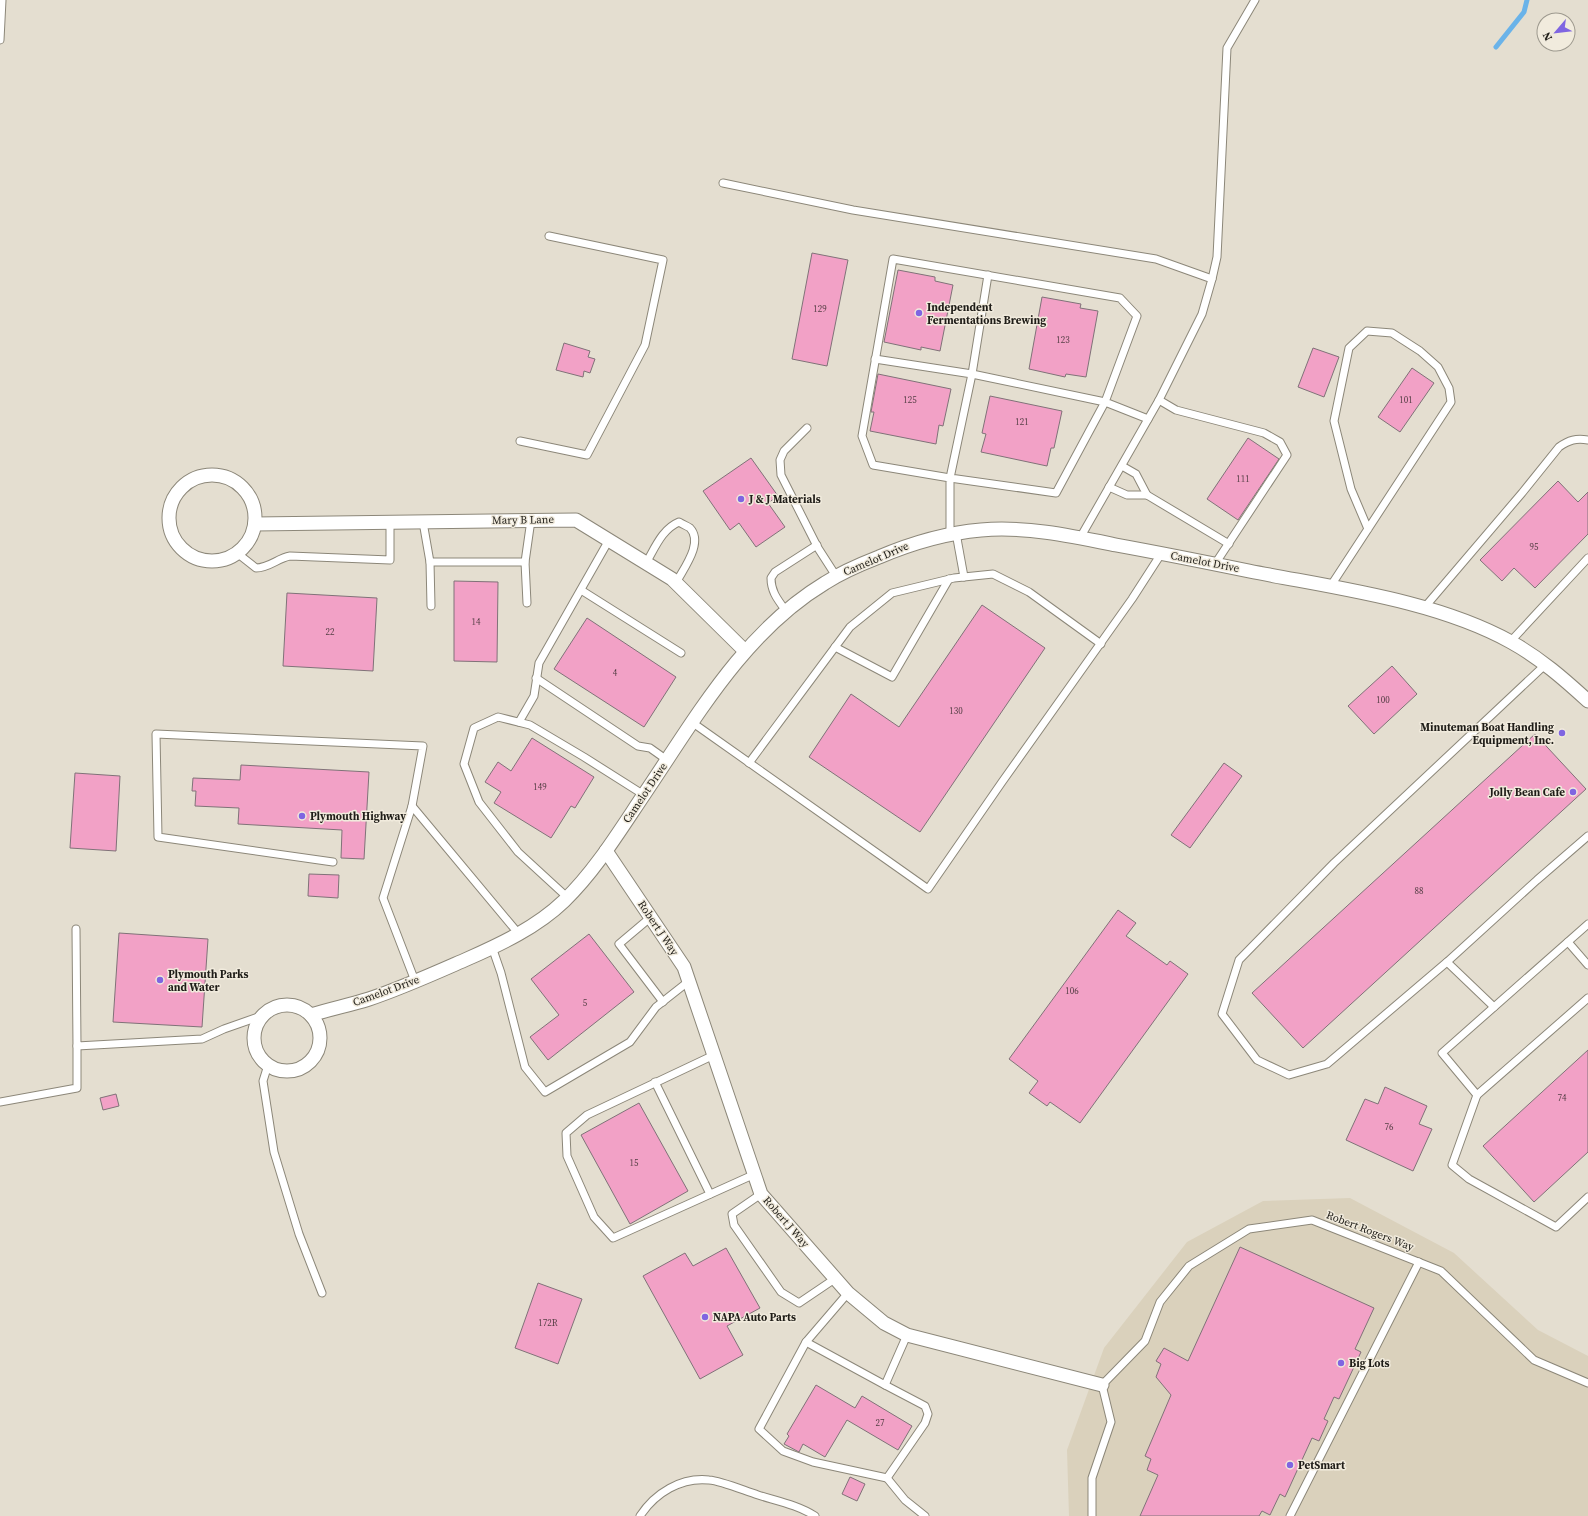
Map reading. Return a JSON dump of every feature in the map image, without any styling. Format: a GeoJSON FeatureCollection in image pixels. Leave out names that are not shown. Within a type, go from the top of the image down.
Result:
{"type":"FeatureCollection","features":[{"type":"Feature","properties":{"kind":"street"},"geometry":{"type":"LineString","coordinates":[[203,475],[217,475],[230,478],[242,486],[250,497],[255,510],[255,524],[251,538],[237,553],[230,558],[215,561],[201,560],[187,553],[177,543],[171,530],[169,515],[172,501],[180,489],[190,480],[203,475]]}},
{"type":"Feature","properties":{"kind":"street","name":"Mary B Lane"},"geometry":{"type":"LineString","coordinates":[[255,524],[576,520],[676,583],[745,651]]}},
{"type":"Feature","properties":{"kind":"street","name":"Camelot Drive"},"geometry":{"type":"LineString","coordinates":[[311,1015],[372,998],[415,981],[492,947],[538,921],[567,897],[606,851],[724,676],[745,651],[786,610],[814,589],[836,576],[907,546],[953,534],[1001,529],[1032,531],[1080,538],[1403,602],[1470,624],[1510,642],[1546,664],[1588,702]]}},
{"type":"Feature","properties":{"kind":"street","name":"Robert J Way"},"geometry":{"type":"LineString","coordinates":[[606,851],[684,967],[761,1194],[836,1278],[848,1294],[884,1323],[907,1335],[1102,1385]]}},
{"type":"Feature","properties":{"kind":"street"},"geometry":{"type":"LineString","coordinates":[[291,1004],[302,1008],[311,1015],[317,1024],[320,1034],[319,1045],[315,1055],[308,1063],[299,1068],[288,1071],[278,1070],[268,1065],[260,1058],[255,1048],[253,1037],[255,1026],[261,1016],[270,1009],[280,1005],[291,1004]]}},
{"type":"Feature","properties":{"kind":"lane"},"geometry":{"type":"LineString","coordinates":[[0,40],[2,0]]}},
{"type":"Feature","properties":{"kind":"lane"},"geometry":{"type":"LineString","coordinates":[[1080,538],[1159,400],[1202,314],[1217,257],[1227,48],[1255,0]]}},
{"type":"Feature","properties":{"kind":"lane"},"geometry":{"type":"LineString","coordinates":[[723,184],[853,210],[1156,259],[1212,278]]}},
{"type":"Feature","properties":{"kind":"lane"},"geometry":{"type":"LineString","coordinates":[[520,440],[587,455],[645,345],[663,260],[549,236]]}},
{"type":"Feature","properties":{"kind":"lane"},"geometry":{"type":"LineString","coordinates":[[894,259],[1120,298],[1137,316],[1105,402],[1056,493],[950,478],[873,465],[862,436],[875,359],[894,259]]}},
{"type":"Feature","properties":{"kind":"lane"},"geometry":{"type":"LineString","coordinates":[[964,577],[953,534],[950,478],[972,374],[988,275]]}},
{"type":"Feature","properties":{"kind":"lane"},"geometry":{"type":"LineString","coordinates":[[1330,587],[1368,529],[1451,402],[1449,388],[1438,367],[1420,351],[1392,333],[1367,331],[1349,348],[1334,421],[1351,489],[1368,529]]}},
{"type":"Feature","properties":{"kind":"lane"},"geometry":{"type":"LineString","coordinates":[[875,359],[972,374],[1105,402],[1148,419]]}},
{"type":"Feature","properties":{"kind":"lane"},"geometry":{"type":"LineString","coordinates":[[1159,400],[1176,410],[1264,432],[1280,442],[1285,449],[1287,455],[1215,564]]}},
{"type":"Feature","properties":{"kind":"lane"},"geometry":{"type":"LineString","coordinates":[[807,428],[784,451],[780,460],[781,475],[817,545],[836,576]]}},
{"type":"Feature","properties":{"kind":"lane"},"geometry":{"type":"LineString","coordinates":[[1424,608],[1522,493],[1559,447],[1567,441],[1577,438],[1588,440]]}},
{"type":"Feature","properties":{"kind":"lane"},"geometry":{"type":"LineString","coordinates":[[1122,466],[1136,474],[1147,495]]}},
{"type":"Feature","properties":{"kind":"lane"},"geometry":{"type":"LineString","coordinates":[[1109,487],[1127,495],[1147,495],[1229,544]]}},
{"type":"Feature","properties":{"kind":"lane"},"geometry":{"type":"LineString","coordinates":[[527,603],[525,562],[531,520]]}},
{"type":"Feature","properties":{"kind":"lane"},"geometry":{"type":"LineString","coordinates":[[237,553],[256,568],[264,568],[282,558],[290,556],[390,560],[390,522]]}},
{"type":"Feature","properties":{"kind":"lane"},"geometry":{"type":"LineString","coordinates":[[423,522],[430,562],[431,606]]}},
{"type":"Feature","properties":{"kind":"lane"},"geometry":{"type":"LineString","coordinates":[[646,563],[663,533],[672,525],[679,522],[689,528],[695,536],[696,543],[676,583]]}},
{"type":"Feature","properties":{"kind":"lane"},"geometry":{"type":"LineString","coordinates":[[519,722],[534,696],[538,663],[609,540]]}},
{"type":"Feature","properties":{"kind":"lane"},"geometry":{"type":"LineString","coordinates":[[786,610],[775,596],[771,586],[771,578],[775,572],[817,545]]}},
{"type":"Feature","properties":{"kind":"lane"},"geometry":{"type":"LineString","coordinates":[[693,723],[928,889],[1002,782],[1101,644],[1161,554]]}},
{"type":"Feature","properties":{"kind":"lane"},"geometry":{"type":"LineString","coordinates":[[1510,642],[1588,558]]}},
{"type":"Feature","properties":{"kind":"lane"},"geometry":{"type":"LineString","coordinates":[[430,562],[525,562]]}},
{"type":"Feature","properties":{"kind":"lane"},"geometry":{"type":"LineString","coordinates":[[749,763],[850,627],[892,593],[949,579],[993,574],[1029,592],[1101,644]]}},
{"type":"Feature","properties":{"kind":"lane"},"geometry":{"type":"LineString","coordinates":[[835,647],[892,677],[949,579]]}},
{"type":"Feature","properties":{"kind":"lane"},"geometry":{"type":"LineString","coordinates":[[581,590],[681,652]]}},
{"type":"Feature","properties":{"kind":"lane"},"geometry":{"type":"LineString","coordinates":[[1546,664],[1334,863],[1239,960],[1222,1014],[1258,1060],[1289,1075],[1327,1064],[1448,962],[1537,880],[1588,836]]}},
{"type":"Feature","properties":{"kind":"lane"},"geometry":{"type":"LineString","coordinates":[[536,678],[638,746],[650,748],[667,760]]}},
{"type":"Feature","properties":{"kind":"lane"},"geometry":{"type":"LineString","coordinates":[[567,897],[518,852],[479,802],[464,764],[474,728],[498,717],[530,724],[644,795]]}},
{"type":"Feature","properties":{"kind":"lane"},"geometry":{"type":"LineString","coordinates":[[333,862],[158,837],[156,734],[422,746],[412,806],[383,898],[415,981]]}},
{"type":"Feature","properties":{"kind":"lane"},"geometry":{"type":"LineString","coordinates":[[412,806],[518,933]]}},
{"type":"Feature","properties":{"kind":"lane"},"geometry":{"type":"LineString","coordinates":[[651,918],[619,944],[663,1002]]}},
{"type":"Feature","properties":{"kind":"lane"},"geometry":{"type":"LineString","coordinates":[[1478,1095],[1442,1053],[1588,924]]}},
{"type":"Feature","properties":{"kind":"lane"},"geometry":{"type":"LineString","coordinates":[[0,1102],[77,1088],[76,929]]}},
{"type":"Feature","properties":{"kind":"lane"},"geometry":{"type":"LineString","coordinates":[[1568,942],[1588,965]]}},
{"type":"Feature","properties":{"kind":"lane"},"geometry":{"type":"LineString","coordinates":[[492,947],[501,973],[525,1067],[545,1092],[630,1042],[656,1007],[689,981]]}},
{"type":"Feature","properties":{"kind":"lane"},"geometry":{"type":"LineString","coordinates":[[1448,962],[1494,1007]]}},
{"type":"Feature","properties":{"kind":"lane"},"geometry":{"type":"LineString","coordinates":[[1588,998],[1478,1095],[1452,1166],[1469,1179],[1556,1227],[1588,1197]]}},
{"type":"Feature","properties":{"kind":"lane"},"geometry":{"type":"LineString","coordinates":[[77,1046],[202,1039],[224,1029],[261,1016]]}},
{"type":"Feature","properties":{"kind":"lane"},"geometry":{"type":"LineString","coordinates":[[714,1055],[587,1115],[566,1133],[567,1156],[594,1217],[613,1238],[755,1174]]}},
{"type":"Feature","properties":{"kind":"lane"},"geometry":{"type":"LineString","coordinates":[[268,1065],[262,1081],[274,1152],[299,1234],[322,1293]]}},
{"type":"Feature","properties":{"kind":"lane"},"geometry":{"type":"LineString","coordinates":[[655,1082],[710,1194]]}},
{"type":"Feature","properties":{"kind":"lane"},"geometry":{"type":"LineString","coordinates":[[761,1194],[732,1214],[734,1226],[781,1292],[799,1303],[836,1278]]}},
{"type":"Feature","properties":{"kind":"lane","name":"Robert Rogers Way"},"geometry":{"type":"LineString","coordinates":[[1102,1385],[1145,1341],[1160,1302],[1189,1266],[1249,1229],[1312,1220],[1442,1271],[1534,1360],[1588,1383]]}},
{"type":"Feature","properties":{"kind":"lane"},"geometry":{"type":"LineString","coordinates":[[1290,1516],[1419,1262]]}},
{"type":"Feature","properties":{"kind":"lane"},"geometry":{"type":"LineString","coordinates":[[848,1294],[806,1342],[759,1429],[783,1451],[813,1462],[887,1478],[905,1500],[925,1516]]}},
{"type":"Feature","properties":{"kind":"lane"},"geometry":{"type":"LineString","coordinates":[[885,1385],[907,1335]]}},
{"type":"Feature","properties":{"kind":"lane"},"geometry":{"type":"LineString","coordinates":[[806,1342],[925,1406],[928,1414],[925,1423],[887,1478]]}},
{"type":"Feature","properties":{"kind":"lane"},"geometry":{"type":"LineString","coordinates":[[1092,1516],[1092,1478],[1111,1422],[1102,1385]]}},
{"type":"Feature","properties":{"kind":"lane"},"geometry":{"type":"LineString","coordinates":[[640,1516],[655,1498],[671,1487],[687,1480],[710,1480],[796,1507],[815,1516]]}},
{"type":"Feature","properties":{"kind":"shaded area"},"geometry":{"type":"Polygon","coordinates":[[[1350,1198],[1454,1253],[1538,1330],[1588,1356],[1588,1516],[1069,1516],[1067,1450],[1104,1348],[1187,1242],[1263,1201],[1350,1198]]]}},
{"type":"Feature","properties":{"kind":"building"},"geometry":{"type":"Polygon","coordinates":[[[812,253],[848,260],[827,366],[792,359],[812,253]]]}},
{"type":"Feature","properties":{"kind":"building","name":"Independent Fermentations Brewing"},"geometry":{"type":"Polygon","coordinates":[[[898,270],[935,277],[935,281],[953,285],[940,351],[921,347],[921,350],[884,342],[898,270]]]}},
{"type":"Feature","properties":{"kind":"building"},"geometry":{"type":"Polygon","coordinates":[[[1042,297],[1081,304],[1080,308],[1098,311],[1086,377],[1066,374],[1065,377],[1029,369],[1042,297]]]}},
{"type":"Feature","properties":{"kind":"building"},"geometry":{"type":"Polygon","coordinates":[[[564,343],[590,351],[588,357],[595,359],[590,373],[584,371],[583,377],[556,370],[564,343]]]}},
{"type":"Feature","properties":{"kind":"building"},"geometry":{"type":"Polygon","coordinates":[[[1313,348],[1339,357],[1324,397],[1298,387],[1313,348]]]}},
{"type":"Feature","properties":{"kind":"building"},"geometry":{"type":"Polygon","coordinates":[[[1412,368],[1434,383],[1400,432],[1378,417],[1412,368]]]}},
{"type":"Feature","properties":{"kind":"building"},"geometry":{"type":"Polygon","coordinates":[[[878,374],[951,389],[943,426],[939,425],[936,444],[870,431],[874,412],[871,412],[878,374]]]}},
{"type":"Feature","properties":{"kind":"building"},"geometry":{"type":"Polygon","coordinates":[[[990,396],[1062,411],[1054,448],[1051,448],[1047,466],[981,452],[986,434],[982,433],[990,396]]]}},
{"type":"Feature","properties":{"kind":"building"},"geometry":{"type":"Polygon","coordinates":[[[1248,438],[1279,459],[1238,520],[1207,499],[1248,438]]]}},
{"type":"Feature","properties":{"kind":"building","name":"J & J Materials"},"geometry":{"type":"Polygon","coordinates":[[[751,458],[778,496],[768,503],[785,527],[756,547],[739,523],[730,530],[703,491],[751,458]]]}},
{"type":"Feature","properties":{"kind":"building"},"geometry":{"type":"Polygon","coordinates":[[[1558,481],[1578,502],[1588,492],[1588,534],[1535,588],[1514,568],[1502,581],[1480,560],[1558,481]]]}},
{"type":"Feature","properties":{"kind":"building"},"geometry":{"type":"Polygon","coordinates":[[[454,581],[498,582],[497,662],[454,661],[454,581]]]}},
{"type":"Feature","properties":{"kind":"building"},"geometry":{"type":"Polygon","coordinates":[[[287,593],[377,598],[373,671],[283,666],[287,593]]]}},
{"type":"Feature","properties":{"kind":"building"},"geometry":{"type":"Polygon","coordinates":[[[982,605],[1045,648],[920,832],[809,757],[851,694],[899,727],[982,605]]]}},
{"type":"Feature","properties":{"kind":"building"},"geometry":{"type":"Polygon","coordinates":[[[587,618],[676,677],[644,727],[554,669],[587,618]]]}},
{"type":"Feature","properties":{"kind":"building"},"geometry":{"type":"Polygon","coordinates":[[[1392,666],[1417,694],[1374,734],[1348,706],[1392,666]]]}},
{"type":"Feature","properties":{"kind":"building"},"geometry":{"type":"Polygon","coordinates":[[[1535,734],[1586,789],[1303,1048],[1252,993],[1535,734]]]}},
{"type":"Feature","properties":{"kind":"building"},"geometry":{"type":"Polygon","coordinates":[[[532,738],[594,777],[575,808],[571,806],[551,838],[494,803],[501,792],[485,782],[498,762],[511,771],[532,738]]]}},
{"type":"Feature","properties":{"kind":"building"},"geometry":{"type":"Polygon","coordinates":[[[1224,763],[1242,776],[1190,848],[1171,835],[1224,763]]]}},
{"type":"Feature","properties":{"kind":"building","name":"Plymouth Highway"},"geometry":{"type":"Polygon","coordinates":[[[241,765],[369,772],[364,859],[341,858],[342,830],[238,824],[239,808],[195,806],[196,791],[192,791],[193,778],[240,780],[241,765]]]}},
{"type":"Feature","properties":{"kind":"building"},"geometry":{"type":"Polygon","coordinates":[[[75,773],[120,776],[116,851],[70,848],[75,773]]]}},
{"type":"Feature","properties":{"kind":"building"},"geometry":{"type":"Polygon","coordinates":[[[309,874],[339,875],[338,898],[308,896],[309,874]]]}},
{"type":"Feature","properties":{"kind":"building"},"geometry":{"type":"Polygon","coordinates":[[[1118,910],[1136,923],[1126,936],[1167,965],[1170,961],[1188,974],[1080,1123],[1050,1102],[1047,1106],[1029,1093],[1038,1081],[1009,1059],[1118,910]]]}},
{"type":"Feature","properties":{"kind":"building","name":"Plymouth Parks and Water"},"geometry":{"type":"Polygon","coordinates":[[[119,933],[208,939],[202,1027],[113,1022],[119,933]]]}},
{"type":"Feature","properties":{"kind":"building"},"geometry":{"type":"Polygon","coordinates":[[[589,934],[634,992],[548,1060],[530,1037],[559,1015],[531,979],[589,934]]]}},
{"type":"Feature","properties":{"kind":"building"},"geometry":{"type":"Polygon","coordinates":[[[1588,1050],[1588,1152],[1534,1202],[1483,1146],[1588,1050]]]}},
{"type":"Feature","properties":{"kind":"building"},"geometry":{"type":"Polygon","coordinates":[[[1385,1087],[1427,1106],[1419,1124],[1432,1129],[1413,1171],[1346,1140],[1365,1099],[1378,1104],[1385,1087]]]}},
{"type":"Feature","properties":{"kind":"building"},"geometry":{"type":"Polygon","coordinates":[[[116,1094],[119,1106],[103,1110],[100,1098],[116,1094]]]}},
{"type":"Feature","properties":{"kind":"building"},"geometry":{"type":"Polygon","coordinates":[[[639,1103],[688,1191],[630,1224],[581,1135],[639,1103]]]}},
{"type":"Feature","properties":{"kind":"building"},"geometry":{"type":"Polygon","coordinates":[[[1240,1247],[1374,1308],[1355,1349],[1361,1352],[1339,1399],[1334,1397],[1324,1419],[1328,1421],[1319,1441],[1312,1438],[1285,1497],[1280,1494],[1270,1515],[1262,1511],[1259,1516],[1140,1516],[1158,1475],[1147,1470],[1151,1459],[1145,1456],[1171,1395],[1156,1377],[1161,1364],[1156,1361],[1164,1348],[1188,1361],[1240,1247]]]}},
{"type":"Feature","properties":{"kind":"building","name":"NAPA Auto Parts"},"geometry":{"type":"Polygon","coordinates":[[[726,1248],[760,1308],[727,1326],[743,1355],[700,1379],[643,1276],[685,1253],[693,1266],[726,1248]]]}},
{"type":"Feature","properties":{"kind":"building"},"geometry":{"type":"Polygon","coordinates":[[[538,1283],[582,1299],[558,1364],[515,1348],[538,1283]]]}},
{"type":"Feature","properties":{"kind":"building"},"geometry":{"type":"Polygon","coordinates":[[[816,1385],[855,1408],[862,1396],[912,1426],[898,1450],[847,1420],[825,1457],[803,1444],[799,1452],[784,1444],[789,1436],[787,1434],[816,1385]]]}},
{"type":"Feature","properties":{"kind":"building"},"geometry":{"type":"Polygon","coordinates":[[[850,1477],[865,1484],[857,1501],[842,1494],[850,1477]]]}},
{"type":"Feature","properties":{"kind":"waterway"},"geometry":{"type":"LineString","coordinates":[[1496,47],[1524,12],[1527,0]]}},
{"type":"Feature","properties":{"kind":"place","name":"Independent Fermentations Brewing"},"geometry":{"type":"Point","coordinates":[919,313]}},
{"type":"Feature","properties":{"kind":"place","name":"J & J Materials"},"geometry":{"type":"Point","coordinates":[741,499]}},
{"type":"Feature","properties":{"kind":"place","name":"Minuteman Boat Handling Equipment, Inc."},"geometry":{"type":"Point","coordinates":[1562,733]}},
{"type":"Feature","properties":{"kind":"place","name":"Jolly Bean Cafe"},"geometry":{"type":"Point","coordinates":[1573,792]}},
{"type":"Feature","properties":{"kind":"place","name":"Plymouth Highway"},"geometry":{"type":"Point","coordinates":[302,816]}},
{"type":"Feature","properties":{"kind":"place","name":"Plymouth Parks and Water"},"geometry":{"type":"Point","coordinates":[160,980]}},
{"type":"Feature","properties":{"kind":"place","name":"NAPA Auto Parts"},"geometry":{"type":"Point","coordinates":[705,1317]}},
{"type":"Feature","properties":{"kind":"place","name":"Big Lots"},"geometry":{"type":"Point","coordinates":[1341,1363]}},
{"type":"Feature","properties":{"kind":"place","name":"PetSmart"},"geometry":{"type":"Point","coordinates":[1290,1465]}}]}
